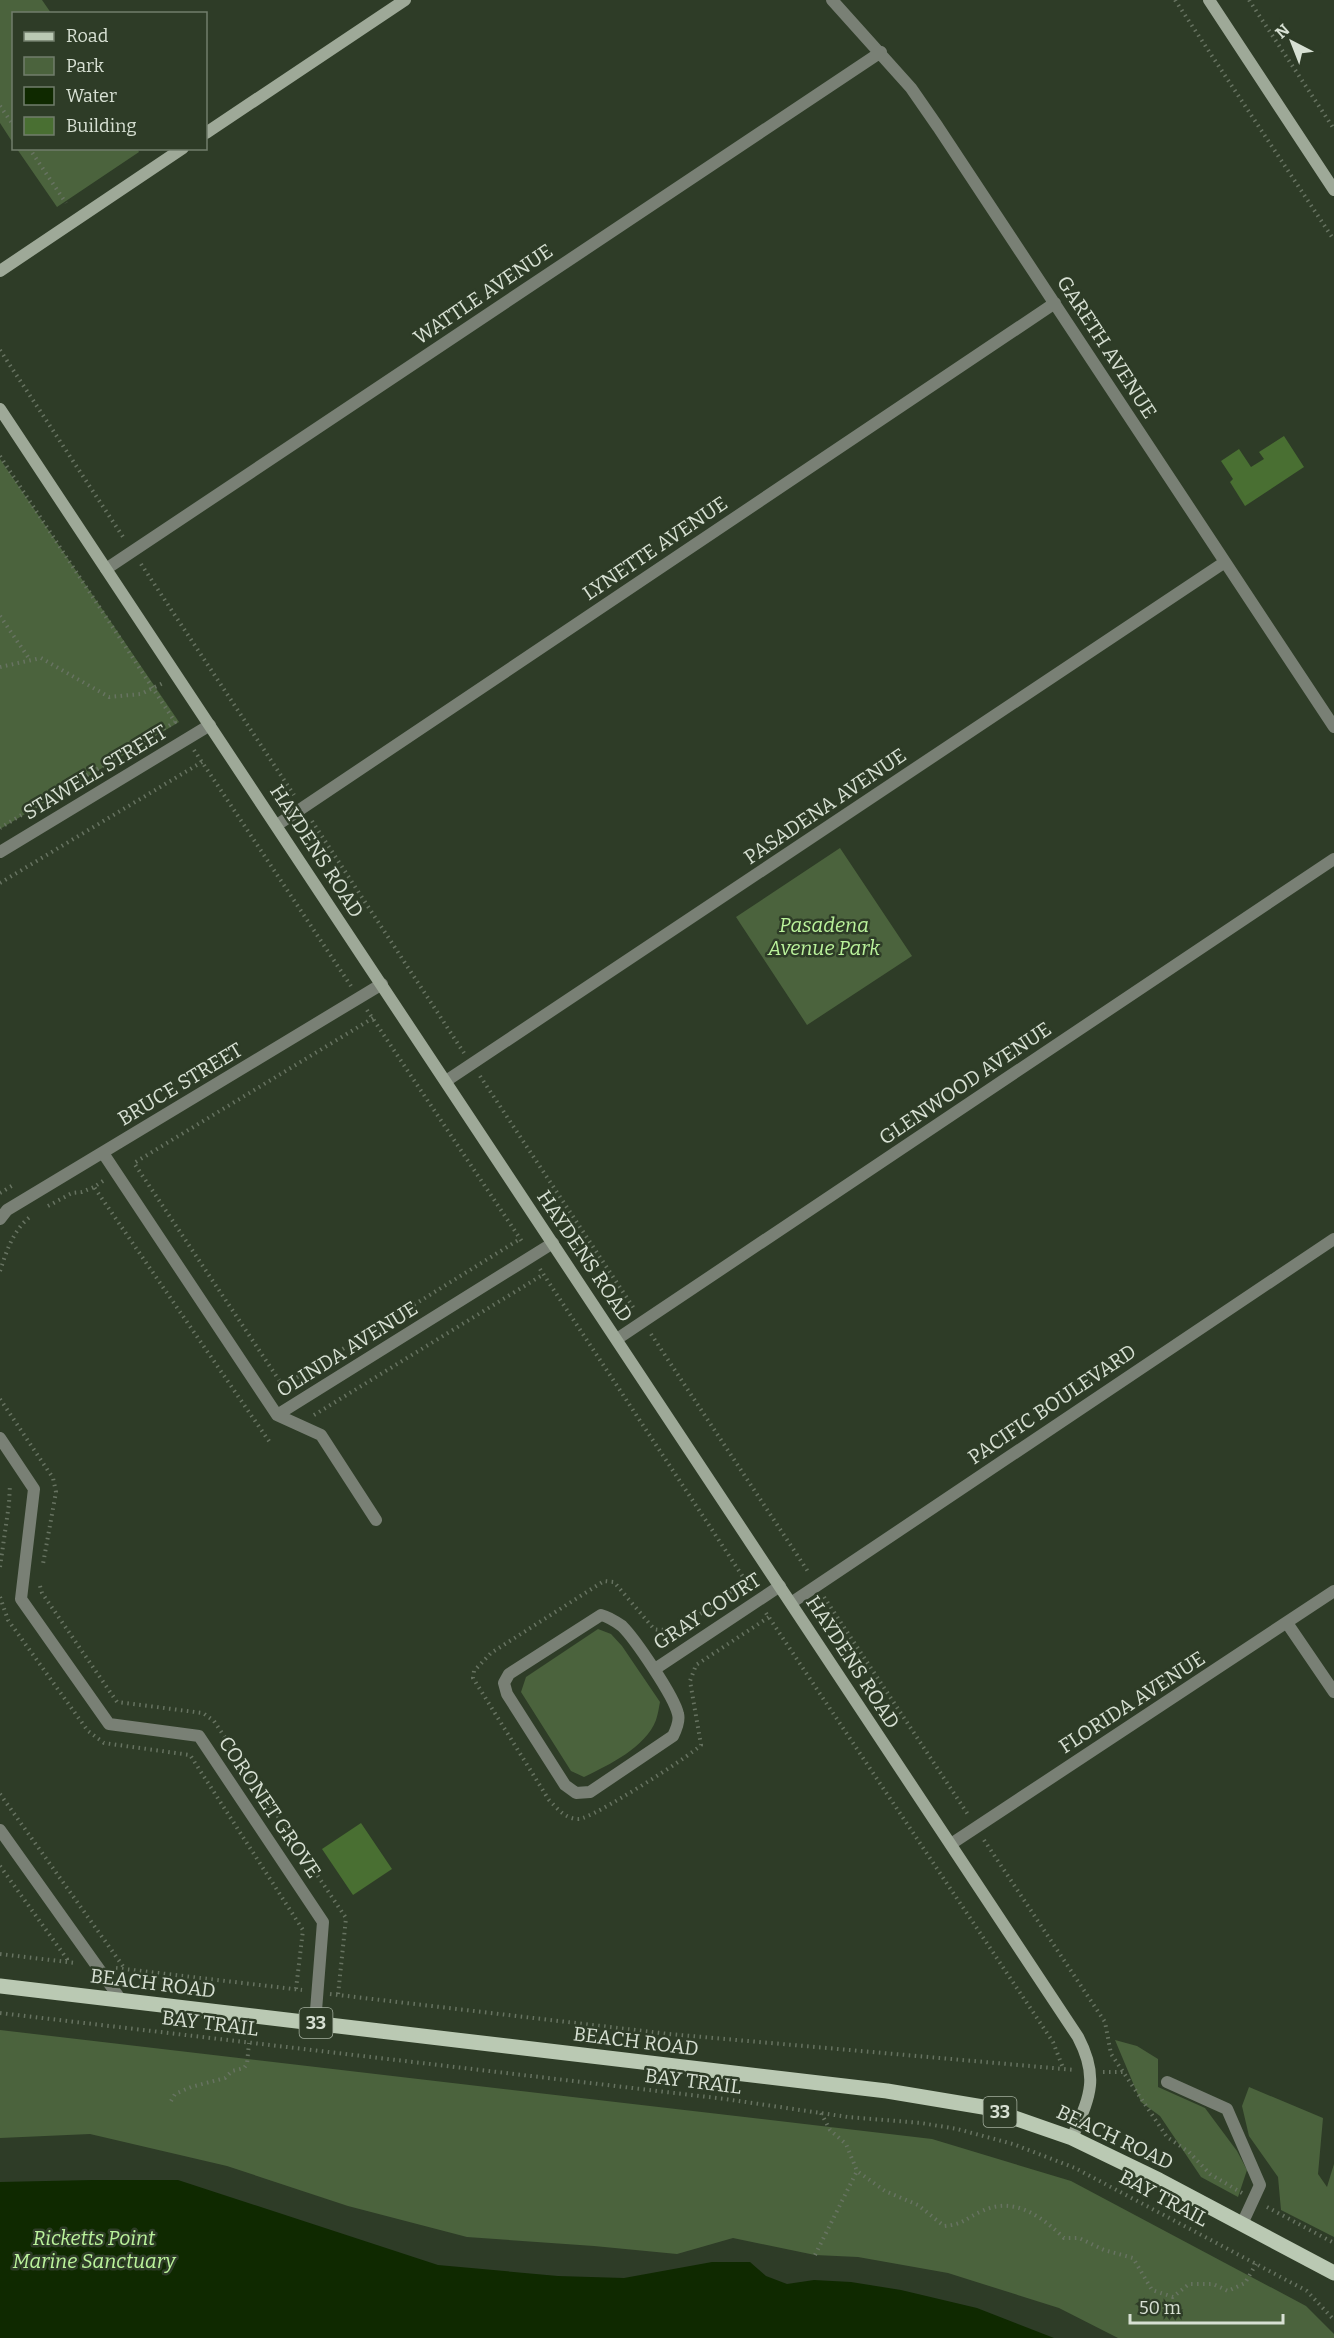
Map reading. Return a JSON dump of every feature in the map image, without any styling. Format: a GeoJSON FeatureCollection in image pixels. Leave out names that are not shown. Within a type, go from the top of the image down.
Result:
{"type":"FeatureCollection","features":[{"type":"Feature","properties":{"kind":"main road","name":"BEACH ROAD"},"geometry":{"type":"LineString","coordinates":[[0,1986],[897,2092],[983,2107],[1072,2138],[1159,2180],[1334,2273]]}},
{"type":"Feature","properties":{"kind":"street"},"geometry":{"type":"LineString","coordinates":[[207,133],[405,0]]}},
{"type":"Feature","properties":{"kind":"street","name":"GARETH AVENUE"},"geometry":{"type":"LineString","coordinates":[[832,0],[881,52],[911,88],[938,127],[1334,727]]}},
{"type":"Feature","properties":{"kind":"street"},"geometry":{"type":"LineString","coordinates":[[1211,1],[1334,190]]}},
{"type":"Feature","properties":{"kind":"street","name":"WATTLE AVENUE"},"geometry":{"type":"LineString","coordinates":[[106,569],[881,52]]}},
{"type":"Feature","properties":{"kind":"street"},"geometry":{"type":"LineString","coordinates":[[0,271],[180,150]]}},
{"type":"Feature","properties":{"kind":"street","name":"LYNETTE AVENUE"},"geometry":{"type":"LineString","coordinates":[[277,825],[1054,303]]}},
{"type":"Feature","properties":{"kind":"street","name":"HAYDENS ROAD"},"geometry":{"type":"LineString","coordinates":[[0,409],[1078,2037],[1091,2072],[1088,2095],[1072,2138]]}},
{"type":"Feature","properties":{"kind":"street","name":"PASADENA AVENUE"},"geometry":{"type":"LineString","coordinates":[[446,1081],[1225,562]]}},
{"type":"Feature","properties":{"kind":"street","name":"STAWELL STREET"},"geometry":{"type":"LineString","coordinates":[[0,852],[210,725]]}},
{"type":"Feature","properties":{"kind":"street","name":"GLENWOOD AVENUE"},"geometry":{"type":"LineString","coordinates":[[617,1339],[1334,859]]}},
{"type":"Feature","properties":{"kind":"street","name":"BRUCE STREET"},"geometry":{"type":"LineString","coordinates":[[0,1219],[7,1210],[382,984]]}},
{"type":"Feature","properties":{"kind":"street","name":"OLINDA AVENUE"},"geometry":{"type":"LineString","coordinates":[[103,1153],[278,1415],[553,1244]]}},
{"type":"Feature","properties":{"kind":"street","name":"PACIFIC BOULEVARD"},"geometry":{"type":"LineString","coordinates":[[791,1603],[1334,1239]]}},
{"type":"Feature","properties":{"kind":"street"},"geometry":{"type":"LineString","coordinates":[[278,1415],[321,1435],[376,1520]]}},
{"type":"Feature","properties":{"kind":"street","name":"CORONET GROVE"},"geometry":{"type":"LineString","coordinates":[[0,1438],[34,1489],[21,1599],[109,1724],[199,1736],[323,1922],[315,2023]]}},
{"type":"Feature","properties":{"kind":"street","name":"GRAY COURT"},"geometry":{"type":"LineString","coordinates":[[655,1669],[780,1586]]}},
{"type":"Feature","properties":{"kind":"street","name":"FLORIDA AVENUE"},"geometry":{"type":"LineString","coordinates":[[951,1844],[1334,1591]]}},
{"type":"Feature","properties":{"kind":"street","name":"GRAY COURT"},"geometry":{"type":"LineString","coordinates":[[601,1615],[610,1618],[623,1628],[655,1669],[678,1714],[677,1727],[673,1736],[590,1792],[576,1793],[565,1785],[507,1694],[504,1683],[509,1674],[601,1615]]}},
{"type":"Feature","properties":{"kind":"street"},"geometry":{"type":"LineString","coordinates":[[1287,1623],[1334,1692]]}},
{"type":"Feature","properties":{"kind":"street"},"geometry":{"type":"LineString","coordinates":[[0,1830],[121,2000]]}},
{"type":"Feature","properties":{"kind":"street"},"geometry":{"type":"LineString","coordinates":[[1167,2082],[1227,2109],[1260,2185],[1242,2224]]}},
{"type":"Feature","properties":{"kind":"path"},"geometry":{"type":"LineString","coordinates":[[1175,0],[1334,240]]}},
{"type":"Feature","properties":{"kind":"path"},"geometry":{"type":"LineString","coordinates":[[1249,0],[1334,129]]}},
{"type":"Feature","properties":{"kind":"path"},"geometry":{"type":"LineString","coordinates":[[0,106],[12,123]]}},
{"type":"Feature","properties":{"kind":"path"},"geometry":{"type":"LineString","coordinates":[[30,150],[66,203]]}},
{"type":"Feature","properties":{"kind":"path"},"geometry":{"type":"LineString","coordinates":[[0,456],[544,1274],[758,1601],[1053,2042],[1063,2068]]}},
{"type":"Feature","properties":{"kind":"path"},"geometry":{"type":"LineString","coordinates":[[0,616],[30,660]]}},
{"type":"Feature","properties":{"kind":"path"},"geometry":{"type":"LineString","coordinates":[[0,667],[41,658],[108,697],[141,694],[177,676]]}},
{"type":"Feature","properties":{"kind":"path"},"geometry":{"type":"LineString","coordinates":[[0,828],[175,722]]}},
{"type":"Feature","properties":{"kind":"path"},"geometry":{"type":"LineString","coordinates":[[0,884],[202,762]]}},
{"type":"Feature","properties":{"kind":"path"},"geometry":{"type":"LineString","coordinates":[[0,1271],[13,1237],[30,1216],[72,1193],[94,1187],[373,1018]]}},
{"type":"Feature","properties":{"kind":"path"},"geometry":{"type":"LineString","coordinates":[[134,1163],[283,1386],[520,1239]]}},
{"type":"Feature","properties":{"kind":"path"},"geometry":{"type":"LineString","coordinates":[[94,1187],[271,1444]]}},
{"type":"Feature","properties":{"kind":"path"},"geometry":{"type":"LineString","coordinates":[[298,1425],[544,1274]]}},
{"type":"Feature","properties":{"kind":"path"},"geometry":{"type":"LineString","coordinates":[[0,1399],[53,1478],[56,1492],[43,1568]]}},
{"type":"Feature","properties":{"kind":"path"},"geometry":{"type":"LineString","coordinates":[[0,1567],[11,1487],[9,1481]]}},
{"type":"Feature","properties":{"kind":"path"},"geometry":{"type":"LineString","coordinates":[[41,1578],[42,1593],[117,1702],[203,1713],[214,1721],[346,1918],[338,1995]]}},
{"type":"Feature","properties":{"kind":"path"},"geometry":{"type":"LineString","coordinates":[[745,1581],[687,1622],[660,1631],[654,1629],[614,1582],[604,1581],[491,1653],[474,1671],[473,1678],[549,1800],[565,1816],[579,1819],[615,1802],[701,1744],[690,1681],[696,1665],[769,1617]]}},
{"type":"Feature","properties":{"kind":"path"},"geometry":{"type":"LineString","coordinates":[[0,1597],[8,1620],[87,1731],[104,1743],[190,1755],[303,1929],[297,1989]]}},
{"type":"Feature","properties":{"kind":"path"},"geometry":{"type":"LineString","coordinates":[[0,1794],[125,1969]]}},
{"type":"Feature","properties":{"kind":"path"},"geometry":{"type":"LineString","coordinates":[[0,1866],[67,1962]]}},
{"type":"Feature","properties":{"kind":"path"},"geometry":{"type":"LineString","coordinates":[[0,1954],[669,2034],[1091,2072],[1124,2072]]}},
{"type":"Feature","properties":{"kind":"path","name":"BAY TRAIL"},"geometry":{"type":"LineString","coordinates":[[0,2013],[935,2125],[993,2138],[1027,2149],[1085,2173],[1311,2293],[1334,2320]]}},
{"type":"Feature","properties":{"kind":"path"},"geometry":{"type":"LineString","coordinates":[[171,2101],[175,2094],[225,2078],[232,2071],[244,2068],[248,2064],[249,2043]]}},
{"type":"Feature","properties":{"kind":"path"},"geometry":{"type":"LineString","coordinates":[[821,2113],[830,2130],[846,2144],[857,2171],[885,2191],[918,2205],[944,2226],[961,2224],[982,2211],[1006,2204],[1029,2212],[1051,2225],[1064,2238],[1079,2238],[1104,2250],[1133,2258],[1152,2290],[1173,2297],[1189,2284],[1213,2284],[1228,2291],[1245,2283],[1256,2264]]}},
{"type":"Feature","properties":{"kind":"path"},"geometry":{"type":"LineString","coordinates":[[815,2255],[857,2171]]}},
{"type":"Feature","properties":{"kind":"green space"},"geometry":{"type":"Polygon","coordinates":[[[0,0],[42,0],[50,12],[12,12],[12,141],[0,123],[0,0]]]}},
{"type":"Feature","properties":{"kind":"green space"},"geometry":{"type":"Polygon","coordinates":[[[18,150],[138,150],[139,152],[57,207],[18,150]]]}},
{"type":"Feature","properties":{"kind":"green space"},"geometry":{"type":"Polygon","coordinates":[[[0,459],[179,722],[0,829],[0,459]]]}},
{"type":"Feature","properties":{"kind":"green space","name":"Pasadena Avenue Park"},"geometry":{"type":"Polygon","coordinates":[[[840,848],[912,956],[807,1025],[736,917],[840,848]]]}},
{"type":"Feature","properties":{"kind":"green space"},"geometry":{"type":"Polygon","coordinates":[[[598,1629],[611,1634],[622,1646],[660,1702],[656,1720],[644,1739],[626,1754],[584,1777],[571,1771],[521,1692],[526,1677],[598,1629]]]}},
{"type":"Feature","properties":{"kind":"green space"},"geometry":{"type":"Polygon","coordinates":[[[0,2030],[932,2139],[1071,2181],[1306,2306],[1334,2334],[1334,2338],[1118,2338],[1059,2308],[948,2273],[858,2257],[815,2255],[733,2238],[677,2254],[467,2237],[348,2206],[227,2166],[90,2134],[0,2138],[0,2030]]]}},
{"type":"Feature","properties":{"kind":"green space"},"geometry":{"type":"Polygon","coordinates":[[[1115,2040],[1137,2046],[1158,2059],[1158,2087],[1205,2108],[1237,2151],[1247,2170],[1238,2197],[1201,2177],[1160,2116],[1141,2102],[1115,2040]]]}},
{"type":"Feature","properties":{"kind":"green space"},"geometry":{"type":"Polygon","coordinates":[[[1249,2087],[1323,2118],[1318,2174],[1327,2187],[1334,2164],[1334,2237],[1281,2210],[1278,2177],[1249,2136],[1242,2106],[1249,2087]]]}},
{"type":"Feature","properties":{"kind":"water","name":"Ricketts Point Marine Sanctuary"},"geometry":{"type":"Polygon","coordinates":[[[178,2180],[438,2265],[558,2276],[624,2278],[712,2262],[750,2262],[766,2276],[787,2284],[814,2280],[851,2282],[901,2290],[977,2308],[1054,2338],[0,2338],[0,2182],[178,2180]]]}},
{"type":"Feature","properties":{"kind":"building"},"geometry":{"type":"Polygon","coordinates":[[[1284,436],[1304,467],[1245,506],[1230,482],[1233,479],[1221,461],[1239,449],[1251,467],[1264,459],[1259,452],[1284,436]]]}},
{"type":"Feature","properties":{"kind":"building"},"geometry":{"type":"Polygon","coordinates":[[[361,1823],[392,1869],[353,1895],[322,1849],[361,1823]]]}}]}
